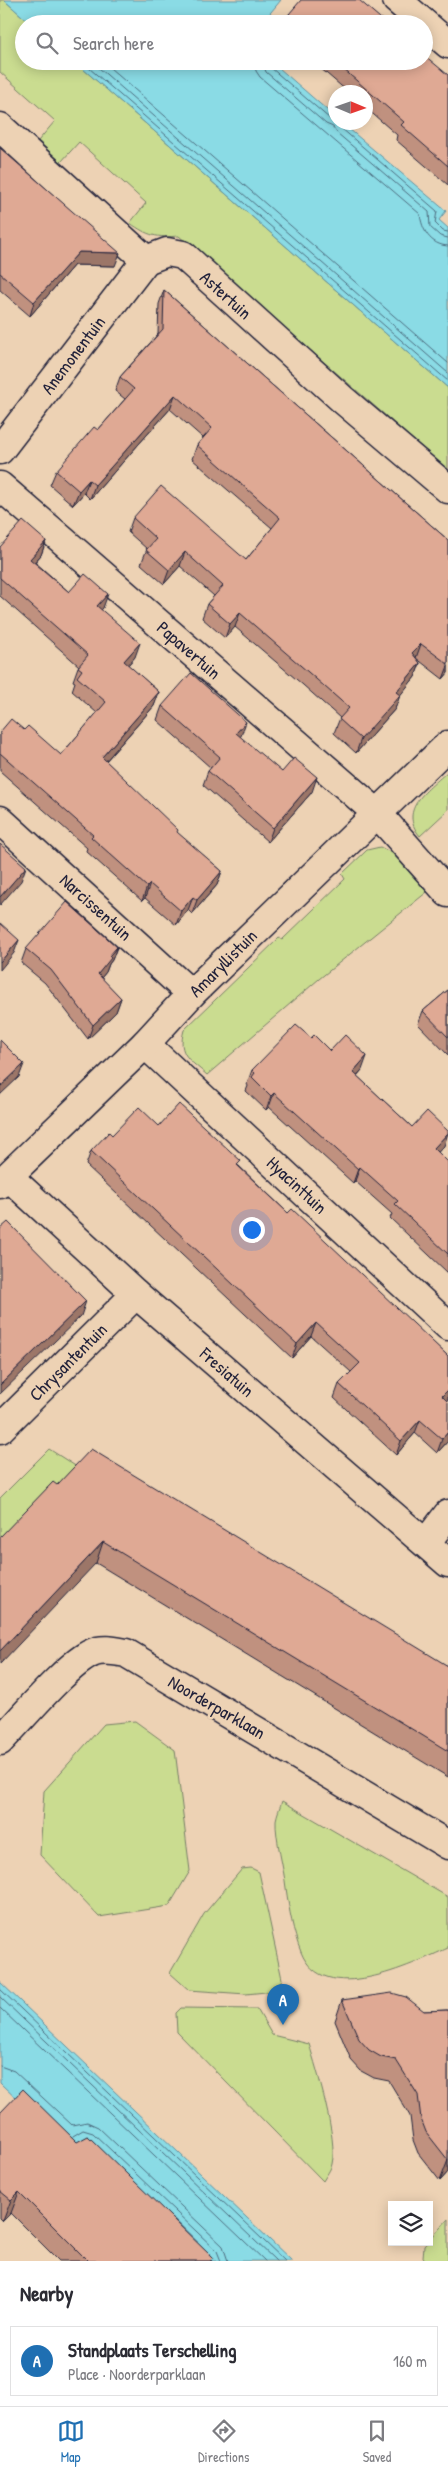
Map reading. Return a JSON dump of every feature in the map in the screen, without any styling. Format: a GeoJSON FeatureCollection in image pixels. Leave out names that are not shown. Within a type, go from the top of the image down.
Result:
{"type":"FeatureCollection","features":[{"type":"Feature","properties":{"kind":"street"},"geometry":{"type":"LineString","coordinates":[[397,0],[414,15]]}},
{"type":"Feature","properties":{"kind":"street"},"geometry":{"type":"LineString","coordinates":[[433,31],[448,44]]}},
{"type":"Feature","properties":{"kind":"street"},"geometry":{"type":"LineString","coordinates":[[0,127],[146,260]]}},
{"type":"Feature","properties":{"kind":"street","name":"Astertuin"},"geometry":{"type":"LineString","coordinates":[[146,260],[167,252],[182,255],[342,399],[448,489]]}},
{"type":"Feature","properties":{"kind":"street","name":"Anemonentuin"},"geometry":{"type":"LineString","coordinates":[[0,450],[146,260]]}},
{"type":"Feature","properties":{"kind":"street","name":"Papavertuin"},"geometry":{"type":"LineString","coordinates":[[0,486],[377,813],[448,893]]}},
{"type":"Feature","properties":{"kind":"street","name":"Amaryllistuin"},"geometry":{"type":"LineString","coordinates":[[4,1180],[145,1044],[191,994],[448,745]]}},
{"type":"Feature","properties":{"kind":"street","name":"Narcissentuin"},"geometry":{"type":"LineString","coordinates":[[0,820],[191,994]]}},
{"type":"Feature","properties":{"kind":"street","name":"Hyacinttuin"},"geometry":{"type":"LineString","coordinates":[[145,1044],[448,1326]]}},
{"type":"Feature","properties":{"kind":"street","name":"Fresiatuin"},"geometry":{"type":"LineString","coordinates":[[4,1180],[448,1563]]}},
{"type":"Feature","properties":{"kind":"street","name":"Chrysantentuin"},"geometry":{"type":"LineString","coordinates":[[0,1429],[136,1294]]}},
{"type":"Feature","properties":{"kind":"street"},"geometry":{"type":"LineString","coordinates":[[426,1543],[448,1514]]}},
{"type":"Feature","properties":{"kind":"street","name":"Noorderparklaan"},"geometry":{"type":"LineString","coordinates":[[0,1741],[75,1664],[93,1652],[110,1650],[126,1653],[448,1845]]}},
{"type":"Feature","properties":{"kind":"green space"},"geometry":{"type":"Polygon","coordinates":[[[0,0],[4,0],[21,15],[15,15],[15,70],[84,70],[448,388],[448,470],[179,236],[164,237],[153,235],[142,231],[130,223],[146,203],[79,142],[61,162],[38,141],[55,121],[0,72],[0,0]]]}},
{"type":"Feature","properties":{"kind":"green space"},"geometry":{"type":"Polygon","coordinates":[[[448,771],[448,810],[420,836],[414,826],[412,817],[414,808],[425,792],[448,771]]]}},
{"type":"Feature","properties":{"kind":"green space"},"geometry":{"type":"Polygon","coordinates":[[[380,847],[392,853],[427,892],[319,979],[207,1075],[190,1061],[184,1051],[182,1038],[184,1030],[279,938],[282,940],[345,879],[342,874],[367,850],[380,847]]]}},
{"type":"Feature","properties":{"kind":"green space"},"geometry":{"type":"Polygon","coordinates":[[[49,1449],[77,1467],[0,1548],[0,1498],[49,1449]]]}},
{"type":"Feature","properties":{"kind":"green space"},"geometry":{"type":"Polygon","coordinates":[[[135,1721],[175,1750],[190,1871],[169,1906],[99,1917],[40,1855],[44,1791],[104,1724],[135,1721]]]}},
{"type":"Feature","properties":{"kind":"green space"},"geometry":{"type":"Polygon","coordinates":[[[282,1801],[448,1897],[448,1948],[413,1964],[369,1977],[347,1980],[328,1977],[312,1969],[298,1944],[288,1904],[276,1827],[276,1818],[282,1801]]]}},
{"type":"Feature","properties":{"kind":"green space"},"geometry":{"type":"Polygon","coordinates":[[[251,1868],[259,1872],[282,1979],[276,1991],[246,1994],[189,1990],[170,1973],[204,1914],[242,1869],[251,1868]]]}},
{"type":"Feature","properties":{"kind":"green space"},"geometry":{"type":"Polygon","coordinates":[[[181,2008],[257,2009],[272,2035],[309,2044],[326,2104],[332,2138],[332,2164],[323,2181],[177,2032],[176,2013],[181,2008]]]}},
{"type":"Feature","properties":{"kind":"green space"},"geometry":{"type":"Polygon","coordinates":[[[448,2219],[448,2261],[427,2261],[423,2257],[424,2246],[433,2246],[433,2236],[448,2219]]]}},
{"type":"Feature","properties":{"kind":"water"},"geometry":{"type":"Polygon","coordinates":[[[4,0],[281,0],[268,15],[21,15],[4,0]]]}},
{"type":"Feature","properties":{"kind":"water"},"geometry":{"type":"Polygon","coordinates":[[[84,70],[281,70],[328,111],[328,130],[350,130],[446,211],[439,220],[448,228],[448,388],[84,70]]]}},
{"type":"Feature","properties":{"kind":"water"},"geometry":{"type":"Polygon","coordinates":[[[0,1982],[292,2261],[211,2261],[72,2152],[0,2083],[0,1982]]]}},
{"type":"Feature","properties":{"kind":"building"},"geometry":{"type":"Polygon","coordinates":[[[301,0],[359,0],[376,15],[290,15],[301,0]]]}},
{"type":"Feature","properties":{"kind":"building"},"geometry":{"type":"Polygon","coordinates":[[[433,62],[448,75],[448,166],[401,125],[404,122],[373,95],[373,85],[362,85],[344,70],[433,70],[433,62]]]}},
{"type":"Feature","properties":{"kind":"building"},"geometry":{"type":"Polygon","coordinates":[[[0,148],[120,253],[79,252],[34,302],[0,273],[0,148]]]}},
{"type":"Feature","properties":{"kind":"building"},"geometry":{"type":"Polygon","coordinates":[[[164,290],[448,540],[448,664],[421,644],[412,653],[420,663],[396,692],[400,695],[361,739],[339,719],[349,708],[308,672],[240,613],[230,624],[207,604],[223,586],[185,552],[169,570],[146,550],[156,539],[133,518],[161,486],[246,560],[280,518],[197,445],[212,428],[175,395],[95,485],[89,480],[79,491],[56,471],[94,427],[98,430],[134,389],[120,377],[163,329],[164,290]]]}},
{"type":"Feature","properties":{"kind":"building"},"geometry":{"type":"Polygon","coordinates":[[[23,521],[46,541],[30,559],[69,592],[85,574],[108,594],[97,606],[140,643],[124,661],[159,692],[102,757],[178,830],[177,832],[222,871],[197,900],[193,897],[181,911],[150,884],[147,887],[91,837],[93,835],[0,753],[0,732],[11,719],[24,730],[28,726],[61,755],[106,702],[77,677],[82,670],[78,667],[88,655],[0,578],[0,547],[23,521]]]}},
{"type":"Feature","properties":{"kind":"building"},"geometry":{"type":"Polygon","coordinates":[[[191,673],[246,722],[236,733],[282,772],[294,758],[317,777],[273,828],[208,771],[220,757],[162,706],[191,673]]]}},
{"type":"Feature","properties":{"kind":"building"},"geometry":{"type":"Polygon","coordinates":[[[0,844],[26,867],[0,897],[0,844]]]}},
{"type":"Feature","properties":{"kind":"building"},"geometry":{"type":"Polygon","coordinates":[[[67,902],[117,947],[98,974],[121,998],[93,1025],[51,970],[26,949],[67,902]]]}},
{"type":"Feature","properties":{"kind":"building"},"geometry":{"type":"Polygon","coordinates":[[[0,923],[19,940],[0,962],[0,923]]]}},
{"type":"Feature","properties":{"kind":"building"},"geometry":{"type":"Polygon","coordinates":[[[448,990],[448,1037],[423,1011],[448,990]]]}},
{"type":"Feature","properties":{"kind":"building"},"geometry":{"type":"Polygon","coordinates":[[[296,1025],[311,1038],[314,1035],[330,1051],[345,1035],[367,1056],[353,1072],[412,1127],[427,1111],[448,1131],[434,1148],[448,1162],[448,1254],[395,1204],[398,1201],[360,1167],[358,1169],[274,1093],[271,1096],[252,1077],[255,1073],[252,1070],[296,1025]]]}},
{"type":"Feature","properties":{"kind":"building"},"geometry":{"type":"Polygon","coordinates":[[[0,1040],[24,1064],[0,1087],[0,1040]]]}},
{"type":"Feature","properties":{"kind":"building"},"geometry":{"type":"Polygon","coordinates":[[[179,1104],[241,1161],[237,1165],[288,1213],[292,1209],[448,1356],[448,1390],[442,1396],[448,1402],[448,1432],[442,1439],[420,1420],[401,1441],[339,1384],[360,1363],[316,1323],[297,1344],[91,1151],[109,1132],[112,1135],[139,1107],[159,1126],[179,1104]]]}},
{"type":"Feature","properties":{"kind":"building"},"geometry":{"type":"Polygon","coordinates":[[[8,1222],[86,1301],[0,1385],[0,1229],[8,1222]]]}},
{"type":"Feature","properties":{"kind":"building"},"geometry":{"type":"Polygon","coordinates":[[[91,1449],[448,1666],[448,1751],[103,1542],[0,1651],[0,1537],[53,1482],[57,1485],[91,1449]]]}},
{"type":"Feature","properties":{"kind":"building"},"geometry":{"type":"Polygon","coordinates":[[[392,1993],[406,1997],[424,2011],[448,2010],[448,2160],[426,2132],[421,2119],[418,2095],[396,2060],[381,2057],[369,2050],[359,2039],[342,2000],[392,1993]]]}},
{"type":"Feature","properties":{"kind":"building"},"geometry":{"type":"Polygon","coordinates":[[[23,2089],[77,2142],[88,2136],[213,2258],[210,2261],[88,2261],[19,2192],[11,2200],[0,2191],[0,2113],[23,2089]]]}},
{"type":"Feature","properties":{"kind":"place","name":"Standplaats Terschelling"},"geometry":{"type":"Point","coordinates":[283,2025]}}]}
